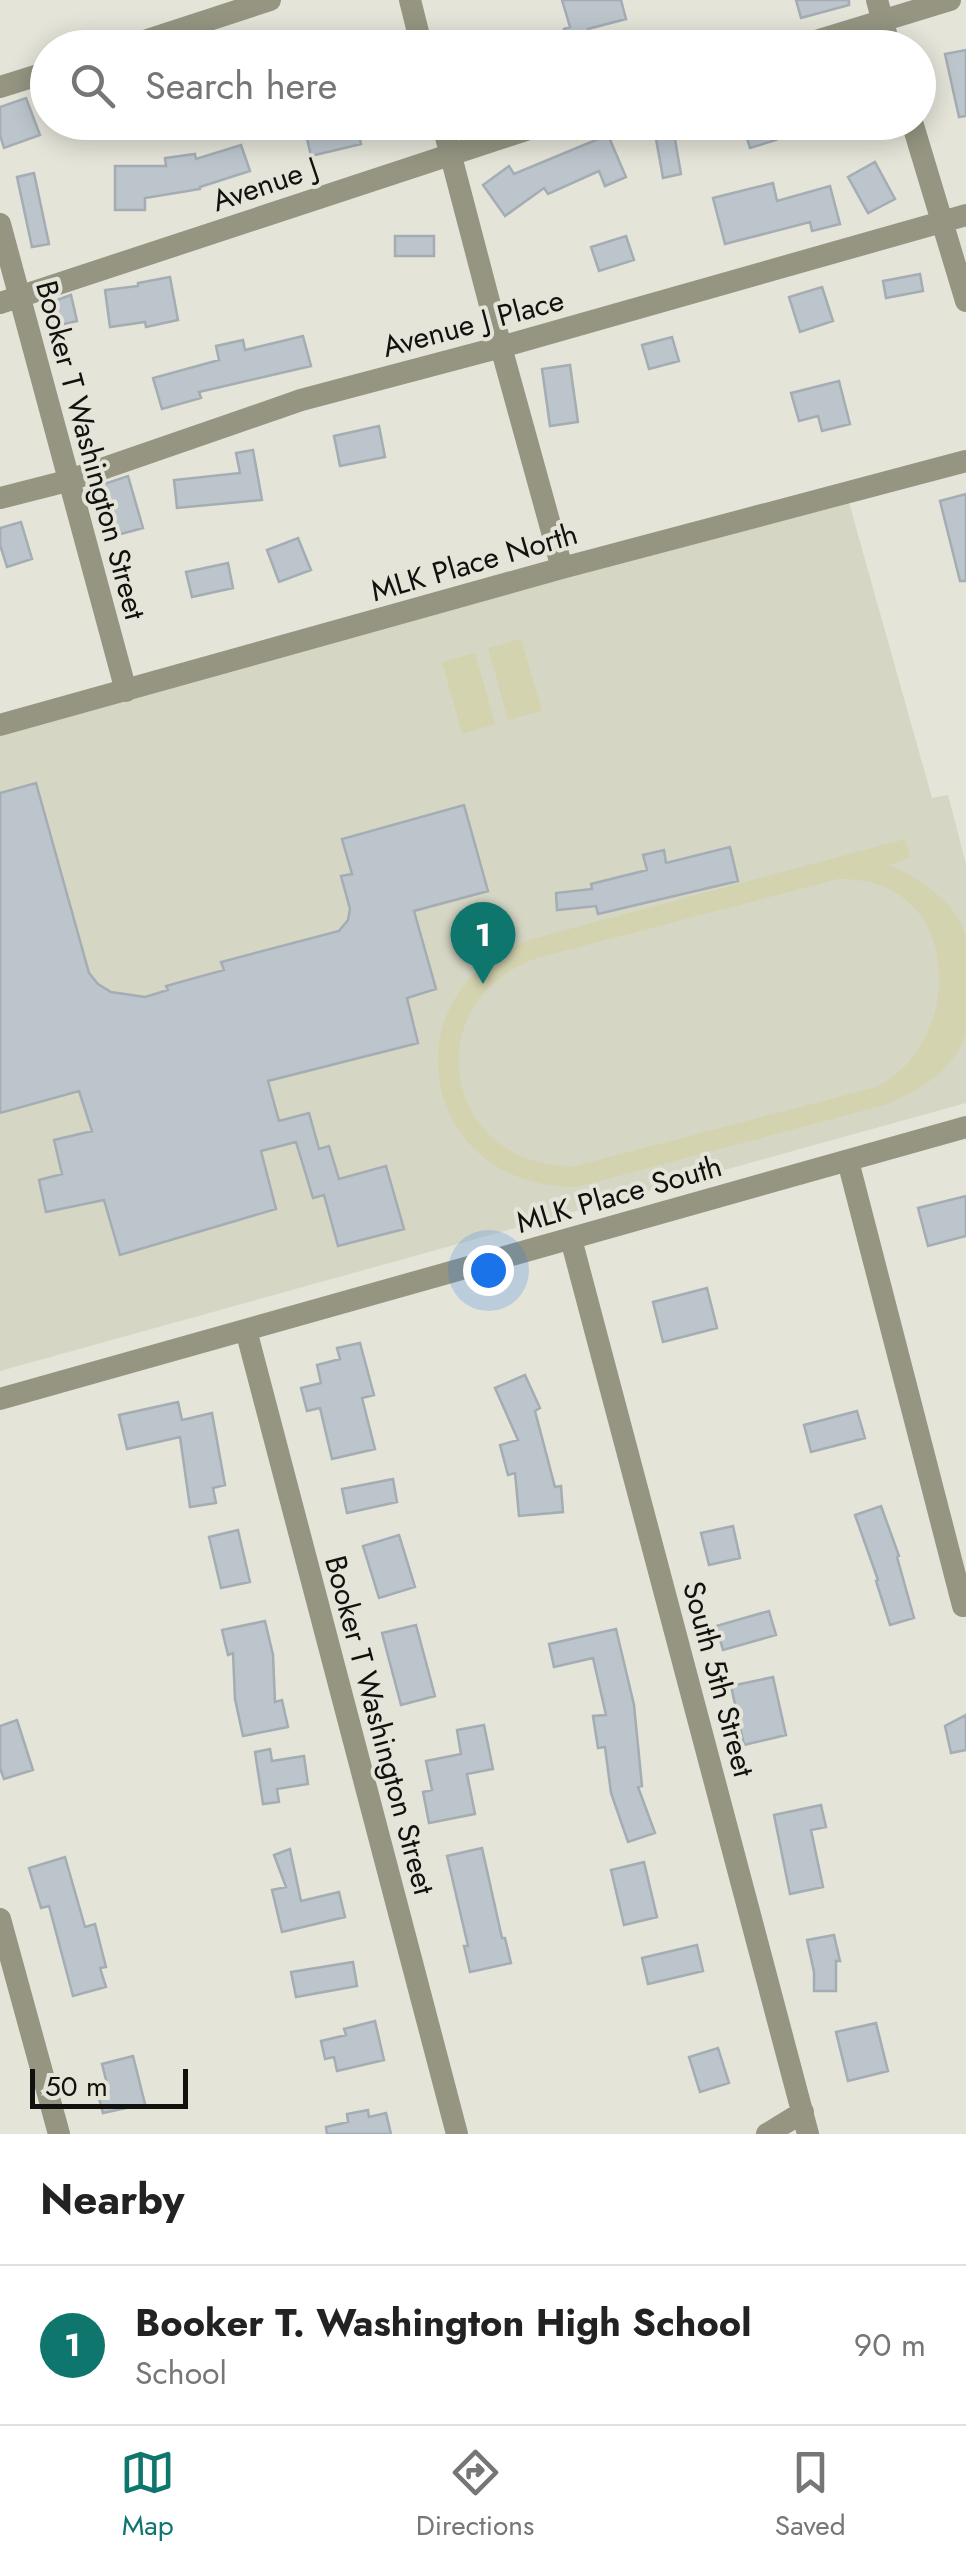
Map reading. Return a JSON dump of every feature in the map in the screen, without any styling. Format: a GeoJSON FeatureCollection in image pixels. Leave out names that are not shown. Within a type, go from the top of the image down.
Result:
{"type":"FeatureCollection","features":[{"type":"Feature","properties":{"kind":"street"},"geometry":{"type":"LineString","coordinates":[[178,30],[270,0]]}},
{"type":"Feature","properties":{"kind":"street"},"geometry":{"type":"LineString","coordinates":[[410,0],[418,30]]}},
{"type":"Feature","properties":{"kind":"street"},"geometry":{"type":"LineString","coordinates":[[834,30],[879,10],[950,0]]}},
{"type":"Feature","properties":{"kind":"street"},"geometry":{"type":"LineString","coordinates":[[0,87],[30,78]]}},
{"type":"Feature","properties":{"kind":"street"},"geometry":{"type":"LineString","coordinates":[[446,140],[562,568]]}},
{"type":"Feature","properties":{"kind":"street","name":"Avenue J"},"geometry":{"type":"LineString","coordinates":[[10,300],[494,140]]}},
{"type":"Feature","properties":{"kind":"street"},"geometry":{"type":"LineString","coordinates":[[917,140],[966,301]]}},
{"type":"Feature","properties":{"kind":"street","name":"Avenue J Place"},"geometry":{"type":"LineString","coordinates":[[0,498],[67,480],[302,400],[966,215]]}},
{"type":"Feature","properties":{"kind":"street","name":"Booker T Washington Street"},"geometry":{"type":"LineString","coordinates":[[0,224],[10,300],[67,480],[126,691]]}},
{"type":"Feature","properties":{"kind":"street","name":"MLK Place North"},"geometry":{"type":"LineString","coordinates":[[0,725],[562,568],[966,461]]}},
{"type":"Feature","properties":{"kind":"street","name":"MLK Place South"},"geometry":{"type":"LineString","coordinates":[[0,1399],[966,1127]]}},
{"type":"Feature","properties":{"kind":"street"},"geometry":{"type":"LineString","coordinates":[[848,1161],[964,1606]]}},
{"type":"Feature","properties":{"kind":"street","name":"South 5th Street"},"geometry":{"type":"LineString","coordinates":[[571,1239],[806,2123]]}},
{"type":"Feature","properties":{"kind":"street","name":"Booker T Washington Street"},"geometry":{"type":"LineString","coordinates":[[246,1330],[457,2134]]}},
{"type":"Feature","properties":{"kind":"street"},"geometry":{"type":"LineString","coordinates":[[0,1919],[59,2134]]}},
{"type":"Feature","properties":{"kind":"street"},"geometry":{"type":"LineString","coordinates":[[767,2134],[806,2123]]}},
{"type":"Feature","properties":{"kind":"shaded area"},"geometry":{"type":"Polygon","coordinates":[[[848,499],[932,798],[948,795],[966,864],[966,1103],[0,1371],[0,736],[848,499]]]}},
{"type":"Feature","properties":{"kind":"green space"},"geometry":{"type":"Polygon","coordinates":[[[521,639],[542,711],[508,720],[488,648],[521,639]]]}},
{"type":"Feature","properties":{"kind":"green space"},"geometry":{"type":"Polygon","coordinates":[[[475,653],[495,724],[462,734],[442,662],[475,653]]]}},
{"type":"Feature","properties":{"kind":"green space"},"geometry":{"type":"Polygon","coordinates":[[[905,839],[910,858],[889,865],[925,885],[947,904],[966,938],[966,1032],[954,1057],[933,1078],[881,1106],[577,1187],[524,1179],[483,1156],[454,1123],[440,1083],[439,1041],[454,1000],[485,965],[532,939],[905,839]],[[838,879],[537,958],[498,980],[472,1009],[460,1044],[460,1080],[473,1113],[496,1141],[531,1160],[575,1166],[876,1087],[905,1065],[926,1036],[937,1001],[939,965],[930,932],[911,904],[880,885],[838,879]]]}},
{"type":"Feature","properties":{"kind":"building"},"geometry":{"type":"Polygon","coordinates":[[[562,0],[621,0],[626,19],[588,30],[564,30],[570,27],[562,0]]]}},
{"type":"Feature","properties":{"kind":"building"},"geometry":{"type":"Polygon","coordinates":[[[796,0],[849,0],[849,5],[801,18],[796,0]]]}},
{"type":"Feature","properties":{"kind":"building"},"geometry":{"type":"Polygon","coordinates":[[[966,50],[966,116],[959,117],[945,54],[966,50]]]}},
{"type":"Feature","properties":{"kind":"building"},"geometry":{"type":"Polygon","coordinates":[[[26,98],[30,139],[4,148],[0,107],[26,98]]]}},
{"type":"Feature","properties":{"kind":"building"},"geometry":{"type":"Polygon","coordinates":[[[307,140],[360,140],[361,144],[311,156],[307,140]]]}},
{"type":"Feature","properties":{"kind":"building"},"geometry":{"type":"Polygon","coordinates":[[[596,140],[610,140],[626,177],[605,186],[599,171],[548,194],[544,188],[505,216],[483,185],[509,166],[514,174],[596,140]]]}},
{"type":"Feature","properties":{"kind":"building"},"geometry":{"type":"Polygon","coordinates":[[[656,140],[675,140],[681,174],[663,178],[656,140]]]}},
{"type":"Feature","properties":{"kind":"building"},"geometry":{"type":"Polygon","coordinates":[[[748,140],[776,140],[750,148],[748,140]]]}},
{"type":"Feature","properties":{"kind":"building"},"geometry":{"type":"Polygon","coordinates":[[[241,145],[250,171],[200,189],[145,198],[145,210],[115,210],[115,166],[166,166],[165,158],[195,154],[196,159],[241,145]]]}},
{"type":"Feature","properties":{"kind":"building"},"geometry":{"type":"Polygon","coordinates":[[[875,162],[895,199],[868,213],[848,177],[875,162]]]}},
{"type":"Feature","properties":{"kind":"building"},"geometry":{"type":"Polygon","coordinates":[[[34,173],[49,244],[32,247],[17,177],[34,173]]]}},
{"type":"Feature","properties":{"kind":"building"},"geometry":{"type":"Polygon","coordinates":[[[773,183],[777,201],[830,186],[840,224],[812,231],[810,222],[725,244],[713,198],[773,183]]]}},
{"type":"Feature","properties":{"kind":"building"},"geometry":{"type":"Polygon","coordinates":[[[395,236],[434,236],[434,256],[395,256],[395,236]]]}},
{"type":"Feature","properties":{"kind":"building"},"geometry":{"type":"Polygon","coordinates":[[[626,236],[634,260],[599,271],[591,247],[626,236]]]}},
{"type":"Feature","properties":{"kind":"building"},"geometry":{"type":"Polygon","coordinates":[[[920,274],[923,291],[886,298],[883,281],[920,274]]]}},
{"type":"Feature","properties":{"kind":"building"},"geometry":{"type":"Polygon","coordinates":[[[170,277],[178,320],[146,327],[145,322],[110,327],[105,290],[170,277]]]}},
{"type":"Feature","properties":{"kind":"building"},"geometry":{"type":"Polygon","coordinates":[[[822,287],[833,321],[800,332],[789,297],[822,287]]]}},
{"type":"Feature","properties":{"kind":"building"},"geometry":{"type":"Polygon","coordinates":[[[71,295],[77,321],[48,328],[43,305],[71,295]]]}},
{"type":"Feature","properties":{"kind":"building"},"geometry":{"type":"Polygon","coordinates":[[[303,336],[311,366],[199,392],[201,398],[162,409],[153,378],[219,360],[216,346],[243,340],[245,350],[303,336]]]}},
{"type":"Feature","properties":{"kind":"building"},"geometry":{"type":"Polygon","coordinates":[[[672,337],[679,361],[649,369],[642,345],[672,337]]]}},
{"type":"Feature","properties":{"kind":"building"},"geometry":{"type":"Polygon","coordinates":[[[570,365],[578,422],[550,426],[542,369],[570,365]]]}},
{"type":"Feature","properties":{"kind":"building"},"geometry":{"type":"Polygon","coordinates":[[[839,381],[850,424],[822,431],[818,416],[799,421],[791,393],[839,381]]]}},
{"type":"Feature","properties":{"kind":"building"},"geometry":{"type":"Polygon","coordinates":[[[379,426],[385,457],[340,466],[334,436],[379,426]]]}},
{"type":"Feature","properties":{"kind":"building"},"geometry":{"type":"Polygon","coordinates":[[[253,450],[262,500],[177,508],[174,480],[240,473],[236,453],[253,450]]]}},
{"type":"Feature","properties":{"kind":"building"},"geometry":{"type":"Polygon","coordinates":[[[128,476],[143,528],[106,538],[92,488],[128,476]]]}},
{"type":"Feature","properties":{"kind":"building"},"geometry":{"type":"Polygon","coordinates":[[[966,494],[966,581],[960,581],[940,501],[966,494]]]}},
{"type":"Feature","properties":{"kind":"building"},"geometry":{"type":"Polygon","coordinates":[[[21,522],[32,559],[7,567],[0,545],[0,528],[21,522]]]}},
{"type":"Feature","properties":{"kind":"building"},"geometry":{"type":"Polygon","coordinates":[[[298,538],[311,570],[279,582],[267,550],[298,538]]]}},
{"type":"Feature","properties":{"kind":"building"},"geometry":{"type":"Polygon","coordinates":[[[228,563],[233,588],[192,597],[186,572],[228,563]]]}},
{"type":"Feature","properties":{"kind":"building"},"geometry":{"type":"Polygon","coordinates":[[[36,783],[89,973],[111,992],[145,997],[168,990],[166,986],[224,970],[221,962],[339,931],[348,920],[350,909],[341,876],[352,874],[342,839],[464,805],[488,891],[414,911],[436,989],[407,998],[418,1043],[268,1081],[279,1121],[309,1113],[319,1149],[329,1146],[339,1179],[386,1166],[404,1229],[338,1246],[324,1195],[313,1198],[296,1142],[261,1151],[276,1209],[120,1255],[104,1200],[46,1212],[39,1180],[62,1174],[54,1140],[92,1131],[79,1091],[0,1113],[0,793],[36,783]]]}},
{"type":"Feature","properties":{"kind":"building"},"geometry":{"type":"Polygon","coordinates":[[[730,847],[738,881],[598,914],[596,906],[557,910],[556,893],[592,889],[591,884],[647,870],[643,855],[664,850],[666,863],[730,847]]]}},
{"type":"Feature","properties":{"kind":"building"},"geometry":{"type":"Polygon","coordinates":[[[966,1196],[966,1236],[928,1246],[918,1208],[966,1196]]]}},
{"type":"Feature","properties":{"kind":"building"},"geometry":{"type":"Polygon","coordinates":[[[707,1288],[717,1328],[663,1342],[653,1302],[707,1288]]]}},
{"type":"Feature","properties":{"kind":"building"},"geometry":{"type":"Polygon","coordinates":[[[360,1343],[374,1395],[362,1398],[375,1449],[332,1459],[320,1408],[307,1411],[301,1388],[321,1383],[317,1365],[340,1359],[337,1348],[360,1343]]]}},
{"type":"Feature","properties":{"kind":"building"},"geometry":{"type":"Polygon","coordinates":[[[525,1375],[540,1408],[535,1411],[555,1487],[561,1486],[563,1512],[519,1516],[515,1473],[508,1475],[500,1445],[518,1440],[495,1388],[525,1375]]]}},
{"type":"Feature","properties":{"kind":"building"},"geometry":{"type":"Polygon","coordinates":[[[178,1402],[182,1420],[212,1413],[225,1485],[213,1488],[216,1503],[190,1507],[180,1437],[127,1449],[119,1415],[178,1402]]]}},
{"type":"Feature","properties":{"kind":"building"},"geometry":{"type":"Polygon","coordinates":[[[857,1411],[865,1438],[811,1452],[804,1425],[857,1411]]]}},
{"type":"Feature","properties":{"kind":"building"},"geometry":{"type":"Polygon","coordinates":[[[393,1479],[397,1502],[347,1513],[342,1489],[393,1479]]]}},
{"type":"Feature","properties":{"kind":"building"},"geometry":{"type":"Polygon","coordinates":[[[881,1506],[899,1556],[914,1618],[890,1625],[855,1515],[881,1506]]]}},
{"type":"Feature","properties":{"kind":"building"},"geometry":{"type":"Polygon","coordinates":[[[733,1526],[740,1558],[709,1565],[701,1533],[733,1526]]]}},
{"type":"Feature","properties":{"kind":"building"},"geometry":{"type":"Polygon","coordinates":[[[238,1530],[250,1582],[221,1588],[209,1537],[238,1530]]]}},
{"type":"Feature","properties":{"kind":"building"},"geometry":{"type":"Polygon","coordinates":[[[399,1535],[415,1587],[379,1598],[363,1546],[399,1535]]]}},
{"type":"Feature","properties":{"kind":"building"},"geometry":{"type":"Polygon","coordinates":[[[769,1611],[776,1635],[723,1650],[716,1626],[769,1611]]]}},
{"type":"Feature","properties":{"kind":"building"},"geometry":{"type":"Polygon","coordinates":[[[265,1621],[273,1655],[275,1702],[282,1700],[288,1727],[243,1736],[235,1699],[233,1653],[228,1655],[222,1630],[265,1621]]]}},
{"type":"Feature","properties":{"kind":"building"},"geometry":{"type":"Polygon","coordinates":[[[416,1625],[435,1696],[401,1705],[382,1633],[416,1625]]]}},
{"type":"Feature","properties":{"kind":"building"},"geometry":{"type":"Polygon","coordinates":[[[616,1629],[634,1705],[642,1786],[638,1787],[655,1833],[628,1842],[611,1793],[605,1747],[598,1748],[593,1716],[606,1715],[593,1658],[554,1667],[549,1644],[616,1629]]]}},
{"type":"Feature","properties":{"kind":"building"},"geometry":{"type":"Polygon","coordinates":[[[773,1677],[786,1735],[744,1745],[731,1686],[773,1677]]]}},
{"type":"Feature","properties":{"kind":"building"},"geometry":{"type":"Polygon","coordinates":[[[966,1715],[966,1750],[951,1753],[945,1726],[966,1715]]]}},
{"type":"Feature","properties":{"kind":"building"},"geometry":{"type":"Polygon","coordinates":[[[17,1720],[33,1770],[4,1779],[0,1768],[0,1726],[17,1720]]]}},
{"type":"Feature","properties":{"kind":"building"},"geometry":{"type":"Polygon","coordinates":[[[484,1725],[493,1769],[467,1774],[475,1814],[429,1823],[423,1792],[432,1790],[426,1761],[461,1754],[457,1730],[484,1725]]]}},
{"type":"Feature","properties":{"kind":"building"},"geometry":{"type":"Polygon","coordinates":[[[270,1749],[272,1761],[304,1756],[308,1784],[277,1789],[279,1802],[263,1804],[255,1752],[270,1749]]]}},
{"type":"Feature","properties":{"kind":"building"},"geometry":{"type":"Polygon","coordinates":[[[821,1805],[826,1827],[811,1830],[823,1887],[790,1894],[774,1815],[821,1805]]]}},
{"type":"Feature","properties":{"kind":"building"},"geometry":{"type":"Polygon","coordinates":[[[482,1848],[511,1963],[470,1972],[464,1946],[468,1946],[447,1856],[482,1848]]]}},
{"type":"Feature","properties":{"kind":"building"},"geometry":{"type":"Polygon","coordinates":[[[290,1849],[301,1901],[339,1892],[345,1917],[282,1932],[272,1890],[286,1887],[274,1855],[290,1849]]]}},
{"type":"Feature","properties":{"kind":"building"},"geometry":{"type":"Polygon","coordinates":[[[65,1857],[85,1927],[95,1924],[106,1967],[100,1968],[106,1987],[73,1996],[49,1906],[41,1908],[29,1868],[65,1857]]]}},
{"type":"Feature","properties":{"kind":"building"},"geometry":{"type":"Polygon","coordinates":[[[644,1862],[657,1917],[624,1925],[611,1870],[644,1862]]]}},
{"type":"Feature","properties":{"kind":"building"},"geometry":{"type":"Polygon","coordinates":[[[834,1935],[840,1961],[836,1961],[836,1991],[814,1991],[807,1940],[834,1935]]]}},
{"type":"Feature","properties":{"kind":"building"},"geometry":{"type":"Polygon","coordinates":[[[697,1945],[703,1971],[648,1984],[642,1958],[697,1945]]]}},
{"type":"Feature","properties":{"kind":"building"},"geometry":{"type":"Polygon","coordinates":[[[353,1962],[357,1986],[296,1997],[291,1972],[353,1962]]]}},
{"type":"Feature","properties":{"kind":"building"},"geometry":{"type":"Polygon","coordinates":[[[375,2021],[384,2060],[337,2071],[334,2057],[325,2059],[321,2041],[346,2035],[344,2029],[375,2021]]]}},
{"type":"Feature","properties":{"kind":"building"},"geometry":{"type":"Polygon","coordinates":[[[876,2023],[888,2071],[848,2081],[836,2032],[876,2023]]]}},
{"type":"Feature","properties":{"kind":"building"},"geometry":{"type":"Polygon","coordinates":[[[718,2048],[729,2083],[700,2092],[689,2057],[718,2048]]]}},
{"type":"Feature","properties":{"kind":"building"},"geometry":{"type":"Polygon","coordinates":[[[133,2056],[145,2104],[103,2113],[98,2095],[109,2092],[102,2064],[133,2056]]]}},
{"type":"Feature","properties":{"kind":"building"},"geometry":{"type":"Polygon","coordinates":[[[368,2110],[369,2117],[386,2113],[391,2134],[327,2134],[326,2127],[348,2122],[347,2114],[368,2110]]]}},
{"type":"Feature","properties":{"kind":"place","name":"Booker T. Washington High School"},"geometry":{"type":"Point","coordinates":[483,984]}}]}
